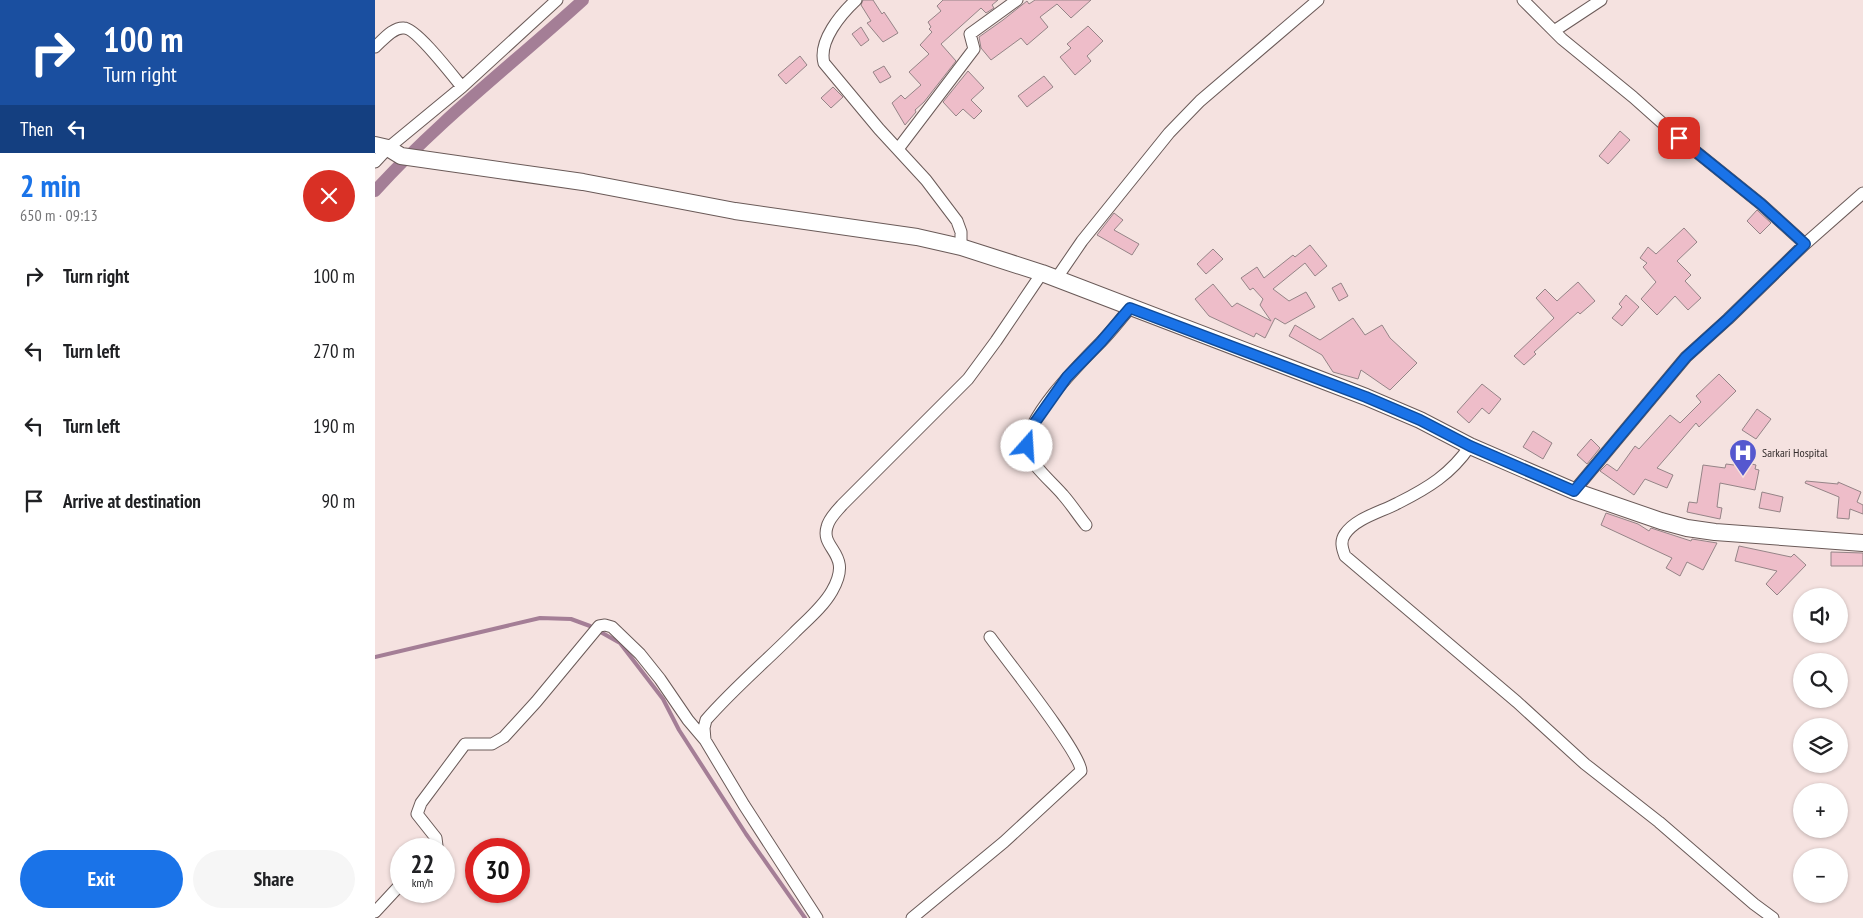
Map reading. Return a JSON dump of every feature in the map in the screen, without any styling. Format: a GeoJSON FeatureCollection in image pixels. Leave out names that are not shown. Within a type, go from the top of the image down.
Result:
{"type":"FeatureCollection","features":[{"type":"Feature","properties":{"kind":"main road"},"geometry":{"type":"LineString","coordinates":[[395,152],[583,182],[735,211],[917,237],[961,247],[1049,276],[1366,397],[1420,420],[1470,446],[1574,491],[1661,521],[1687,528],[1715,532],[1863,543]]}},
{"type":"Feature","properties":{"kind":"street"},"geometry":{"type":"LineString","coordinates":[[375,162],[395,152],[462,87],[557,0]]}},
{"type":"Feature","properties":{"kind":"street"},"geometry":{"type":"LineString","coordinates":[[856,0],[843,13],[826,41],[823,52],[824,63],[926,180],[957,221],[961,232],[961,247]]}},
{"type":"Feature","properties":{"kind":"street"},"geometry":{"type":"LineString","coordinates":[[898,149],[974,50],[971,34],[1017,0]]}},
{"type":"Feature","properties":{"kind":"street"},"geometry":{"type":"LineString","coordinates":[[705,740],[703,728],[706,720],[812,615],[831,592],[838,580],[841,568],[826,532],[830,520],[968,378],[1049,276],[1082,241],[1169,133],[1200,100],[1319,0]]}},
{"type":"Feature","properties":{"kind":"street"},"geometry":{"type":"LineString","coordinates":[[1523,0],[1553,31],[1761,204],[1805,244]]}},
{"type":"Feature","properties":{"kind":"street"},"geometry":{"type":"LineString","coordinates":[[1553,31],[1601,0]]}},
{"type":"Feature","properties":{"kind":"street"},"geometry":{"type":"LineString","coordinates":[[375,47],[396,29],[409,29],[423,42],[462,87]]}},
{"type":"Feature","properties":{"kind":"street"},"geometry":{"type":"LineString","coordinates":[[1574,491],[1686,357],[1805,244],[1863,193]]}},
{"type":"Feature","properties":{"kind":"street"},"geometry":{"type":"LineString","coordinates":[[1086,525],[1065,497],[1030,458],[1027,446],[1028,436],[1042,411],[1067,377],[1101,342],[1130,308]]}},
{"type":"Feature","properties":{"kind":"street"},"geometry":{"type":"LineString","coordinates":[[1470,446],[1454,467],[1438,480],[1399,503],[1352,526],[1342,541],[1345,556],[1517,702],[1585,764],[1659,822],[1754,904],[1773,918]]}},
{"type":"Feature","properties":{"kind":"street"},"geometry":{"type":"LineString","coordinates":[[436,838],[417,814],[421,803],[465,744],[491,744],[510,731],[596,629],[605,625],[612,627],[640,654],[688,720],[705,740],[743,806],[817,918]]}},
{"type":"Feature","properties":{"kind":"street"},"geometry":{"type":"LineString","coordinates":[[912,918],[1004,842],[1081,771],[1081,765],[1064,739],[990,637]]}},
{"type":"Feature","properties":{"kind":"street"},"geometry":{"type":"LineString","coordinates":[[375,912],[390,896]]}},
{"type":"Feature","properties":{"kind":"building"},"geometry":{"type":"Polygon","coordinates":[[[863,0],[873,0],[882,14],[884,12],[898,33],[883,42],[867,23],[871,21],[861,5],[863,0]]]}},
{"type":"Feature","properties":{"kind":"building"},"geometry":{"type":"Polygon","coordinates":[[[943,0],[998,0],[992,5],[994,8],[986,13],[981,8],[941,44],[956,61],[924,102],[915,110],[916,112],[905,125],[892,103],[901,95],[905,99],[921,85],[909,72],[929,54],[920,45],[932,32],[929,29],[931,27],[928,22],[941,11],[937,6],[943,0]]]}},
{"type":"Feature","properties":{"kind":"building"},"geometry":{"type":"Polygon","coordinates":[[[1035,0],[1091,0],[1071,18],[1057,4],[1040,17],[1048,27],[1027,45],[1021,38],[991,60],[981,48],[979,37],[1027,1],[1029,4],[1035,0]]]}},
{"type":"Feature","properties":{"kind":"building"},"geometry":{"type":"Polygon","coordinates":[[[1088,26],[1103,41],[1087,56],[1091,61],[1075,75],[1060,57],[1071,48],[1067,44],[1088,26]]]}},
{"type":"Feature","properties":{"kind":"building"},"geometry":{"type":"Polygon","coordinates":[[[861,27],[869,40],[861,46],[852,34],[861,27]]]}},
{"type":"Feature","properties":{"kind":"building"},"geometry":{"type":"Polygon","coordinates":[[[800,56],[807,65],[786,84],[778,75],[800,56]]]}},
{"type":"Feature","properties":{"kind":"building"},"geometry":{"type":"Polygon","coordinates":[[[884,66],[891,77],[880,83],[873,72],[884,66]]]}},
{"type":"Feature","properties":{"kind":"building"},"geometry":{"type":"Polygon","coordinates":[[[968,71],[984,88],[971,100],[982,111],[974,119],[963,109],[956,116],[943,102],[968,71]]]}},
{"type":"Feature","properties":{"kind":"building"},"geometry":{"type":"Polygon","coordinates":[[[1044,76],[1053,87],[1027,107],[1018,96],[1044,76]]]}},
{"type":"Feature","properties":{"kind":"building"},"geometry":{"type":"Polygon","coordinates":[[[833,87],[843,97],[831,108],[821,98],[833,87]]]}},
{"type":"Feature","properties":{"kind":"building"},"geometry":{"type":"Polygon","coordinates":[[[1620,131],[1630,140],[1608,164],[1599,156],[1620,131]]]}},
{"type":"Feature","properties":{"kind":"building"},"geometry":{"type":"Polygon","coordinates":[[[1757,210],[1771,223],[1760,234],[1747,221],[1757,210]]]}},
{"type":"Feature","properties":{"kind":"building"},"geometry":{"type":"Polygon","coordinates":[[[1114,213],[1123,220],[1114,230],[1139,244],[1132,255],[1097,235],[1114,213]]]}},
{"type":"Feature","properties":{"kind":"building"},"geometry":{"type":"Polygon","coordinates":[[[1684,228],[1697,242],[1677,261],[1691,275],[1685,281],[1701,298],[1688,310],[1675,296],[1657,315],[1641,299],[1656,282],[1643,267],[1647,263],[1640,258],[1648,247],[1656,254],[1684,228]]]}},
{"type":"Feature","properties":{"kind":"building"},"geometry":{"type":"Polygon","coordinates":[[[1310,245],[1327,266],[1315,276],[1305,263],[1273,289],[1289,301],[1306,292],[1315,307],[1285,324],[1275,318],[1265,338],[1256,333],[1254,337],[1209,316],[1195,299],[1213,284],[1232,307],[1237,303],[1271,321],[1260,305],[1263,299],[1253,288],[1250,290],[1241,278],[1257,267],[1264,278],[1293,255],[1295,257],[1310,245]]]}},
{"type":"Feature","properties":{"kind":"building"},"geometry":{"type":"Polygon","coordinates":[[[1213,249],[1223,259],[1206,274],[1197,264],[1213,249]]]}},
{"type":"Feature","properties":{"kind":"building"},"geometry":{"type":"Polygon","coordinates":[[[1578,282],[1595,301],[1580,314],[1578,312],[1534,352],[1536,354],[1524,365],[1514,356],[1554,318],[1536,298],[1545,289],[1557,301],[1578,282]]]}},
{"type":"Feature","properties":{"kind":"building"},"geometry":{"type":"Polygon","coordinates":[[[1341,283],[1348,296],[1339,301],[1332,288],[1341,283]]]}},
{"type":"Feature","properties":{"kind":"building"},"geometry":{"type":"Polygon","coordinates":[[[1626,295],[1639,307],[1622,326],[1612,318],[1622,307],[1619,304],[1626,295]]]}},
{"type":"Feature","properties":{"kind":"building"},"geometry":{"type":"Polygon","coordinates":[[[1353,318],[1365,335],[1382,325],[1390,338],[1417,363],[1390,390],[1361,370],[1358,379],[1333,372],[1322,355],[1289,336],[1295,325],[1320,340],[1353,318]]]}},
{"type":"Feature","properties":{"kind":"building"},"geometry":{"type":"Polygon","coordinates":[[[1719,374],[1736,391],[1699,427],[1696,423],[1657,468],[1673,475],[1667,488],[1645,479],[1634,495],[1600,471],[1607,464],[1617,471],[1635,446],[1639,449],[1670,415],[1680,423],[1701,402],[1696,396],[1719,374]]]}},
{"type":"Feature","properties":{"kind":"building"},"geometry":{"type":"Polygon","coordinates":[[[1482,384],[1501,399],[1489,414],[1482,408],[1469,423],[1457,412],[1482,384]]]}},
{"type":"Feature","properties":{"kind":"building"},"geometry":{"type":"Polygon","coordinates":[[[1757,409],[1771,419],[1756,439],[1742,430],[1757,409]]]}},
{"type":"Feature","properties":{"kind":"building"},"geometry":{"type":"Polygon","coordinates":[[[1533,431],[1552,443],[1543,459],[1523,447],[1533,431]]]}},
{"type":"Feature","properties":{"kind":"building"},"geometry":{"type":"Polygon","coordinates":[[[1591,439],[1600,448],[1587,464],[1577,455],[1591,439]]]}},
{"type":"Feature","properties":{"kind":"building"},"geometry":{"type":"Polygon","coordinates":[[[1735,460],[1756,465],[1755,469],[1759,470],[1755,490],[1720,483],[1717,507],[1722,508],[1720,519],[1687,512],[1689,502],[1697,503],[1703,465],[1725,468],[1726,464],[1734,465],[1735,460]]]}},
{"type":"Feature","properties":{"kind":"building"},"geometry":{"type":"Polygon","coordinates":[[[1806,481],[1838,484],[1838,482],[1861,492],[1857,502],[1863,505],[1863,514],[1850,509],[1849,519],[1837,518],[1839,497],[1805,483],[1806,481]]]}},
{"type":"Feature","properties":{"kind":"building"},"geometry":{"type":"Polygon","coordinates":[[[1762,492],[1783,497],[1780,512],[1759,508],[1762,492]]]}},
{"type":"Feature","properties":{"kind":"building"},"geometry":{"type":"Polygon","coordinates":[[[1606,513],[1638,524],[1649,531],[1651,528],[1691,541],[1692,539],[1717,543],[1703,570],[1687,562],[1680,576],[1666,568],[1672,558],[1601,525],[1606,513]]]}},
{"type":"Feature","properties":{"kind":"building"},"geometry":{"type":"Polygon","coordinates":[[[1739,546],[1791,557],[1794,554],[1806,565],[1777,595],[1766,584],[1777,571],[1735,561],[1739,546]]]}},
{"type":"Feature","properties":{"kind":"building"},"geometry":{"type":"Polygon","coordinates":[[[1831,552],[1863,553],[1863,566],[1831,566],[1831,552]]]}},
{"type":"Feature","properties":{"kind":"waterway"},"geometry":{"type":"LineString","coordinates":[[375,191],[450,116],[583,0]]}},
{"type":"Feature","properties":{"kind":"waterway"},"geometry":{"type":"LineString","coordinates":[[375,657],[540,618],[571,619],[590,626],[620,643],[663,699],[679,730],[746,834],[805,918]]}},
{"type":"Feature","properties":{"kind":"place","name":"Sarkari Hospital"},"geometry":{"type":"Point","coordinates":[1743,477]}},
{"type":"Feature","properties":{"kind":"route"},"geometry":{"type":"LineString","coordinates":[[1027,446],[1031,428],[1067,377],[1101,342],[1130,308],[1366,397],[1420,420],[1470,446],[1574,491],[1686,357],[1805,244],[1761,204],[1679,138]]}}]}
